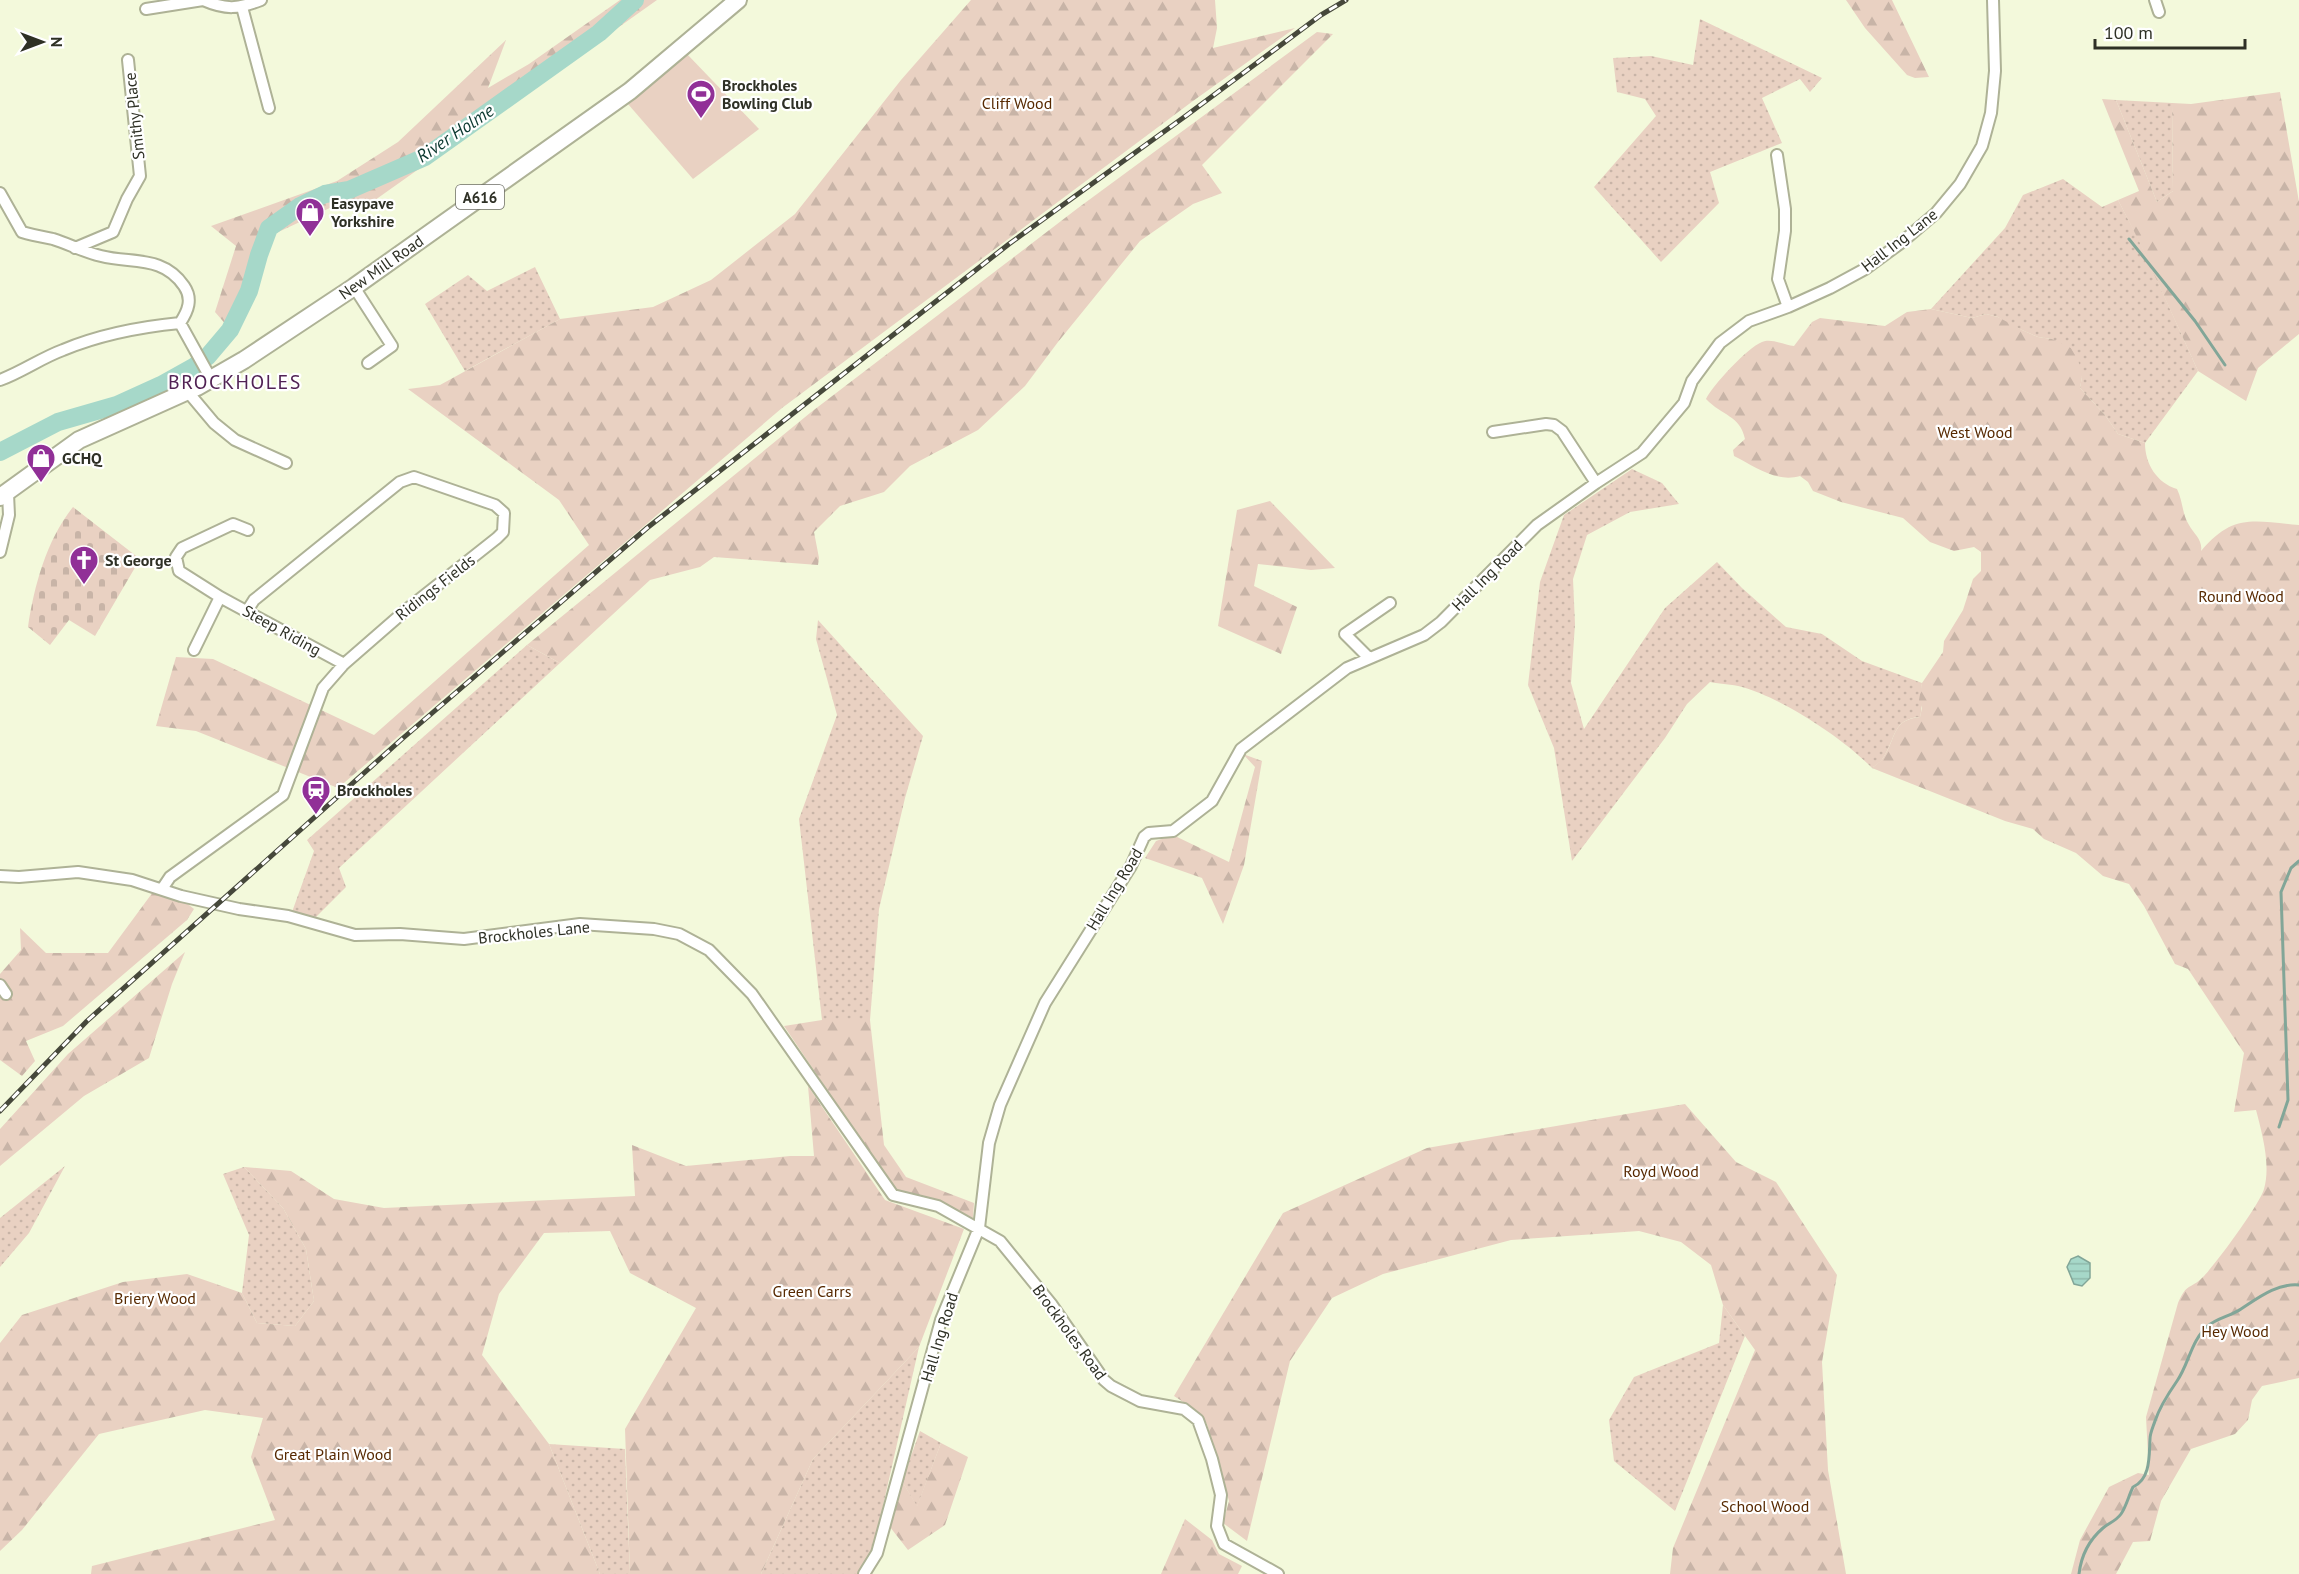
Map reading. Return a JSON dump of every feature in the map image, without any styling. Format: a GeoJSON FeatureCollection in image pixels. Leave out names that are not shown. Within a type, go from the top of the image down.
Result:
{"type":"FeatureCollection","features":[{"type":"Feature","properties":{"kind":"main road","name":"New Mill Road"},"geometry":{"type":"LineString","coordinates":[[4,495],[79,440],[188,392],[209,374],[244,360],[354,287],[630,91],[738,0]]}},
{"type":"Feature","properties":{"kind":"street"},"geometry":{"type":"LineString","coordinates":[[146,9],[203,0],[221,7],[242,7],[261,0]]}},
{"type":"Feature","properties":{"kind":"street","name":"Hall Ing Lane"},"geometry":{"type":"LineString","coordinates":[[1788,307],[1865,269],[1936,213],[1960,184],[1982,146],[1991,113],[1995,71],[1993,0]]}},
{"type":"Feature","properties":{"kind":"street"},"geometry":{"type":"LineString","coordinates":[[2155,0],[2159,12]]}},
{"type":"Feature","properties":{"kind":"street"},"geometry":{"type":"LineString","coordinates":[[242,7],[269,108]]}},
{"type":"Feature","properties":{"kind":"street","name":"Smithy Place"},"geometry":{"type":"LineString","coordinates":[[75,248],[113,232],[140,176],[128,60]]}},
{"type":"Feature","properties":{"kind":"street"},"geometry":{"type":"LineString","coordinates":[[1777,155],[1785,209],[1785,231],[1778,279],[1788,307]]}},
{"type":"Feature","properties":{"kind":"street"},"geometry":{"type":"LineString","coordinates":[[0,193],[22,232],[53,239],[103,257],[153,263],[168,269],[187,290],[190,301],[187,314],[180,323],[133,328],[102,335],[65,349],[0,380]]}},
{"type":"Feature","properties":{"kind":"street"},"geometry":{"type":"LineString","coordinates":[[354,287],[392,346],[368,363]]}},
{"type":"Feature","properties":{"kind":"street","name":"Hall Ing Road"},"geometry":{"type":"LineString","coordinates":[[864,1574],[877,1553],[941,1320],[979,1228],[988,1143],[1000,1105],[1045,1003],[1131,866],[1144,837],[1149,833],[1173,831],[1212,801],[1241,749],[1347,668],[1368,657],[1424,635],[1441,622],[1537,525],[1642,453],[1684,403],[1692,381],[1720,343],[1749,321],[1788,307]]}},
{"type":"Feature","properties":{"kind":"street"},"geometry":{"type":"LineString","coordinates":[[180,323],[209,374]]}},
{"type":"Feature","properties":{"kind":"street"},"geometry":{"type":"LineString","coordinates":[[188,392],[214,423],[235,440],[286,463]]}},
{"type":"Feature","properties":{"kind":"street"},"geometry":{"type":"LineString","coordinates":[[1493,432],[1546,424],[1554,425],[1562,432],[1596,483]]}},
{"type":"Feature","properties":{"kind":"street","name":"Ridings Fields"},"geometry":{"type":"LineString","coordinates":[[162,890],[170,877],[284,795],[323,688],[344,664],[406,610],[504,532],[504,513],[495,505],[414,477],[400,482],[254,600],[247,611]]}},
{"type":"Feature","properties":{"kind":"street"},"geometry":{"type":"LineString","coordinates":[[0,552],[10,507],[4,495]]}},
{"type":"Feature","properties":{"kind":"street","name":"Steep Riding"},"geometry":{"type":"LineString","coordinates":[[248,530],[233,524],[224,526],[182,548],[176,557],[178,571],[220,597],[344,664]]}},
{"type":"Feature","properties":{"kind":"street"},"geometry":{"type":"LineString","coordinates":[[194,650],[220,597]]}},
{"type":"Feature","properties":{"kind":"street"},"geometry":{"type":"LineString","coordinates":[[1368,657],[1345,634],[1390,603]]}},
{"type":"Feature","properties":{"kind":"street","name":"Brockholes Lane"},"geometry":{"type":"LineString","coordinates":[[0,876],[19,877],[78,872],[132,880],[181,896],[239,909],[288,916],[355,935],[400,934],[464,939],[580,924],[654,929],[679,934],[709,950],[752,994],[893,1195],[938,1206],[979,1228]]}},
{"type":"Feature","properties":{"kind":"street","name":"Brockholes Road"},"geometry":{"type":"LineString","coordinates":[[979,1228],[1000,1241],[1052,1305],[1104,1380],[1140,1401],[1184,1409],[1198,1420],[1212,1459],[1221,1495],[1217,1526],[1224,1544],[1278,1574]]}},
{"type":"Feature","properties":{"kind":"green space"},"geometry":{"type":"Polygon","coordinates":[[[620,0],[657,0],[361,210],[349,199],[272,235],[228,327],[215,312],[236,246],[211,226],[337,181],[398,142],[506,40],[488,88],[529,64],[620,0]]]}},
{"type":"Feature","properties":{"kind":"green space","name":"Cliff Wood"},"geometry":{"type":"Polygon","coordinates":[[[971,0],[1215,0],[1217,28],[1213,48],[1295,28],[1193,101],[782,408],[338,788],[196,731],[156,726],[176,657],[213,659],[374,735],[589,545],[559,500],[408,389],[440,385],[560,319],[653,307],[711,280],[795,214],[901,80],[971,0]]]}},
{"type":"Feature","properties":{"kind":"green space"},"geometry":{"type":"Polygon","coordinates":[[[1846,0],[1892,0],[1929,77],[1915,78],[1907,75],[1865,28],[1846,0]]]}},
{"type":"Feature","properties":{"kind":"green space"},"geometry":{"type":"Polygon","coordinates":[[[1700,19],[1822,78],[1810,92],[1800,79],[1762,98],[1782,143],[1710,172],[1719,203],[1661,262],[1594,187],[1656,116],[1645,99],[1617,92],[1613,58],[1651,56],[1693,65],[1700,19]]]}},
{"type":"Feature","properties":{"kind":"green space"},"geometry":{"type":"Polygon","coordinates":[[[1317,32],[1333,34],[1202,165],[1222,193],[1193,204],[1140,241],[1025,386],[978,430],[910,466],[884,492],[840,506],[814,532],[819,558],[818,565],[714,557],[700,567],[650,580],[560,663],[527,645],[810,413],[1078,208],[1317,32]]]}},
{"type":"Feature","properties":{"kind":"green space"},"geometry":{"type":"Polygon","coordinates":[[[686,53],[759,129],[693,179],[628,104],[686,53]]]}},
{"type":"Feature","properties":{"kind":"green space"},"geometry":{"type":"Polygon","coordinates":[[[2280,92],[2299,202],[2299,334],[2258,368],[2246,401],[2198,371],[2118,200],[2139,191],[2102,99],[2116,100],[2157,202],[2173,191],[2172,103],[2191,104],[2280,92]]]}},
{"type":"Feature","properties":{"kind":"green space"},"geometry":{"type":"Polygon","coordinates":[[[2116,100],[2172,103],[2173,191],[2157,202],[2116,100]]]}},
{"type":"Feature","properties":{"kind":"green space"},"geometry":{"type":"Polygon","coordinates":[[[2063,179],[2102,207],[2118,200],[2139,240],[2198,371],[2145,443],[2118,434],[2105,415],[2080,388],[2082,377],[2052,339],[2038,337],[1998,317],[1986,314],[1972,318],[1931,309],[2005,228],[2023,195],[2063,179]]]}},
{"type":"Feature","properties":{"kind":"green space"},"geometry":{"type":"Polygon","coordinates":[[[535,267],[560,319],[465,371],[425,304],[468,275],[487,291],[535,267]]]}},
{"type":"Feature","properties":{"kind":"green space","name":"West Wood"},"geometry":{"type":"Polygon","coordinates":[[[1931,309],[1972,318],[1986,314],[1998,317],[2038,337],[2052,339],[2071,348],[2078,359],[2082,377],[2080,388],[2105,415],[2118,434],[2145,443],[2147,458],[2154,472],[2164,482],[2177,489],[2185,516],[2199,540],[2201,551],[2223,530],[2245,522],[2299,525],[2299,1378],[2262,1386],[2252,1400],[2248,1420],[2235,1434],[2191,1449],[2161,1501],[2150,1541],[2133,1542],[2116,1574],[2071,1574],[2080,1540],[2109,1487],[2138,1473],[2149,1475],[2146,1417],[2178,1303],[2186,1289],[2203,1277],[2227,1248],[2264,1189],[2266,1160],[2256,1110],[2234,1112],[2244,1053],[2188,969],[2175,964],[2144,906],[2129,884],[2103,876],[2076,853],[2044,839],[2033,829],[2005,821],[1872,768],[1883,758],[1899,726],[1920,717],[1922,708],[1919,700],[1922,683],[1943,652],[1944,641],[1963,610],[1973,579],[1981,571],[1981,552],[1974,547],[1954,551],[1930,542],[1903,518],[1841,502],[1813,491],[1808,482],[1800,476],[1782,477],[1757,469],[1734,456],[1733,450],[1745,439],[1739,425],[1706,399],[1748,351],[1762,342],[1770,341],[1794,346],[1812,322],[1820,318],[1885,326],[1907,312],[1931,309]]]}},
{"type":"Feature","properties":{"kind":"green space"},"geometry":{"type":"Polygon","coordinates":[[[1632,469],[1662,483],[1679,504],[1630,512],[1587,535],[1573,579],[1575,624],[1571,683],[1584,729],[1665,608],[1717,562],[1786,627],[1822,634],[1862,661],[1922,683],[1921,713],[1920,717],[1899,726],[1882,759],[1872,768],[1829,732],[1775,700],[1742,687],[1710,682],[1687,704],[1665,738],[1572,861],[1554,748],[1528,685],[1540,582],[1564,515],[1632,469]]]}},
{"type":"Feature","properties":{"kind":"green space"},"geometry":{"type":"Polygon","coordinates":[[[1270,501],[1335,568],[1311,570],[1258,564],[1254,586],[1297,607],[1281,654],[1218,626],[1237,510],[1270,501]]]}},
{"type":"Feature","properties":{"kind":"green space"},"geometry":{"type":"Polygon","coordinates":[[[73,507],[140,559],[95,636],[69,620],[50,645],[28,627],[38,579],[49,548],[73,507]]]}},
{"type":"Feature","properties":{"kind":"green space"},"geometry":{"type":"Polygon","coordinates":[[[818,620],[923,736],[905,798],[879,909],[870,1020],[822,1020],[799,819],[837,715],[816,639],[818,620]]]}},
{"type":"Feature","properties":{"kind":"green space"},"geometry":{"type":"Polygon","coordinates":[[[527,645],[560,663],[339,868],[346,887],[315,918],[292,912],[314,851],[307,840],[527,645]]]}},
{"type":"Feature","properties":{"kind":"green space"},"geometry":{"type":"Polygon","coordinates":[[[1243,754],[1262,761],[1244,865],[1223,924],[1202,878],[1145,858],[1156,841],[1173,835],[1229,862],[1255,767],[1243,754]]]}},
{"type":"Feature","properties":{"kind":"green space"},"geometry":{"type":"Polygon","coordinates":[[[153,892],[184,901],[194,909],[187,920],[63,1026],[26,1041],[35,1061],[22,1076],[0,1060],[0,974],[21,950],[20,928],[46,953],[108,953],[153,892]]]}},
{"type":"Feature","properties":{"kind":"green space"},"geometry":{"type":"Polygon","coordinates":[[[185,952],[172,984],[149,1058],[84,1096],[0,1166],[0,1129],[68,1054],[185,952]]]}},
{"type":"Feature","properties":{"kind":"green space"},"geometry":{"type":"Polygon","coordinates":[[[822,1020],[870,1020],[884,1145],[906,1177],[974,1203],[973,1218],[945,1204],[896,1192],[784,1026],[822,1020]]]}},
{"type":"Feature","properties":{"kind":"green space","name":"Green Carrs"},"geometry":{"type":"Polygon","coordinates":[[[808,1086],[885,1200],[964,1229],[919,1347],[813,1459],[761,1574],[630,1574],[625,1429],[696,1308],[630,1273],[610,1231],[544,1233],[499,1294],[482,1355],[549,1444],[600,1574],[91,1574],[92,1566],[275,1520],[251,1457],[263,1418],[205,1410],[99,1434],[22,1530],[0,1551],[0,1343],[22,1315],[123,1282],[187,1274],[242,1293],[257,1323],[295,1326],[314,1301],[306,1249],[283,1208],[244,1167],[291,1171],[334,1199],[384,1208],[635,1196],[632,1145],[686,1166],[790,1156],[814,1156],[808,1086]]]}},
{"type":"Feature","properties":{"kind":"green space","name":"Royd Wood"},"geometry":{"type":"Polygon","coordinates":[[[1685,1104],[1736,1162],[1776,1182],[1837,1275],[1822,1362],[1828,1470],[1846,1574],[1670,1574],[1673,1548],[1755,1350],[1723,1305],[1711,1265],[1681,1242],[1639,1231],[1511,1240],[1383,1274],[1332,1298],[1290,1361],[1247,1541],[1223,1523],[1229,1501],[1207,1424],[1197,1411],[1174,1396],[1283,1213],[1427,1148],[1685,1104]]]}},
{"type":"Feature","properties":{"kind":"green space"},"geometry":{"type":"Polygon","coordinates":[[[65,1166],[29,1233],[0,1267],[0,1218],[65,1166]]]}},
{"type":"Feature","properties":{"kind":"green space"},"geometry":{"type":"Polygon","coordinates":[[[244,1167],[283,1208],[306,1249],[314,1301],[295,1326],[257,1323],[242,1293],[249,1235],[223,1174],[244,1167]]]}},
{"type":"Feature","properties":{"kind":"green space"},"geometry":{"type":"Polygon","coordinates":[[[1723,1305],[1745,1336],[1675,1511],[1614,1461],[1609,1420],[1634,1377],[1719,1343],[1723,1305]]]}},
{"type":"Feature","properties":{"kind":"green space"},"geometry":{"type":"Polygon","coordinates":[[[919,1347],[872,1554],[858,1574],[761,1574],[813,1459],[919,1347]]]}},
{"type":"Feature","properties":{"kind":"green space"},"geometry":{"type":"Polygon","coordinates":[[[920,1431],[941,1443],[917,1507],[902,1481],[920,1431]]]}},
{"type":"Feature","properties":{"kind":"green space"},"geometry":{"type":"Polygon","coordinates":[[[941,1443],[968,1457],[945,1525],[908,1550],[890,1527],[902,1481],[917,1506],[941,1443]]]}},
{"type":"Feature","properties":{"kind":"green space"},"geometry":{"type":"Polygon","coordinates":[[[549,1444],[625,1449],[630,1574],[600,1574],[549,1444]]]}},
{"type":"Feature","properties":{"kind":"green space"},"geometry":{"type":"Polygon","coordinates":[[[1185,1519],[1212,1540],[1219,1554],[1242,1566],[1238,1574],[1161,1574],[1185,1519]]]}},
{"type":"Feature","properties":{"kind":"water"},"geometry":{"type":"Polygon","coordinates":[[[2078,1256],[2090,1263],[2090,1278],[2082,1286],[2074,1284],[2067,1267],[2071,1259],[2078,1256]]]}},
{"type":"Feature","properties":{"kind":"waterway","name":"River Holme"},"geometry":{"type":"LineString","coordinates":[[0,452],[58,422],[117,405],[195,366],[208,356],[230,330],[249,291],[269,228],[300,206],[325,194],[349,190],[425,157],[599,33],[635,0]]}},
{"type":"Feature","properties":{"kind":"waterway"},"geometry":{"type":"LineString","coordinates":[[2129,239],[2195,321],[2225,365]]}},
{"type":"Feature","properties":{"kind":"waterway"},"geometry":{"type":"LineString","coordinates":[[2279,1127],[2288,1100],[2281,892],[2291,868],[2299,861]]}},
{"type":"Feature","properties":{"kind":"waterway"},"geometry":{"type":"LineString","coordinates":[[2079,1574],[2090,1543],[2103,1528],[2119,1516],[2133,1487],[2146,1473],[2150,1434],[2157,1416],[2202,1332],[2212,1323],[2268,1292],[2283,1286],[2299,1285]]}},
{"type":"Feature","properties":{"kind":"railway"},"geometry":{"type":"LineString","coordinates":[[0,1111],[87,1021],[402,739],[647,528],[1009,244],[1321,15],[1346,0]]}},
{"type":"Feature","properties":{"kind":"place","name":"Brockholes Bowling Club"},"geometry":{"type":"Point","coordinates":[701,120]}},
{"type":"Feature","properties":{"kind":"place","name":"Easypave Yorkshire"},"geometry":{"type":"Point","coordinates":[310,238]}},
{"type":"Feature","properties":{"kind":"place","name":"GCHQ"},"geometry":{"type":"Point","coordinates":[41,484]}},
{"type":"Feature","properties":{"kind":"place","name":"St George"},"geometry":{"type":"Point","coordinates":[84,586]}},
{"type":"Feature","properties":{"kind":"place","name":"Brockholes"},"geometry":{"type":"Point","coordinates":[316,816]}},
{"type":"Feature","properties":{"kind":"district","name":"BROCKHOLES"},"geometry":{"type":"Point","coordinates":[235,382]}},
{"type":"Feature","properties":{"kind":"park label","name":"Round Wood"},"geometry":{"type":"Point","coordinates":[2241,596]}},
{"type":"Feature","properties":{"kind":"park label","name":"Briery Wood"},"geometry":{"type":"Point","coordinates":[155,1298]}},
{"type":"Feature","properties":{"kind":"park label","name":"Hey Wood"},"geometry":{"type":"Point","coordinates":[2235,1331]}},
{"type":"Feature","properties":{"kind":"park label","name":"Great Plain Wood"},"geometry":{"type":"Point","coordinates":[333,1454]}},
{"type":"Feature","properties":{"kind":"park label","name":"School Wood"},"geometry":{"type":"Point","coordinates":[1765,1506]}}]}
